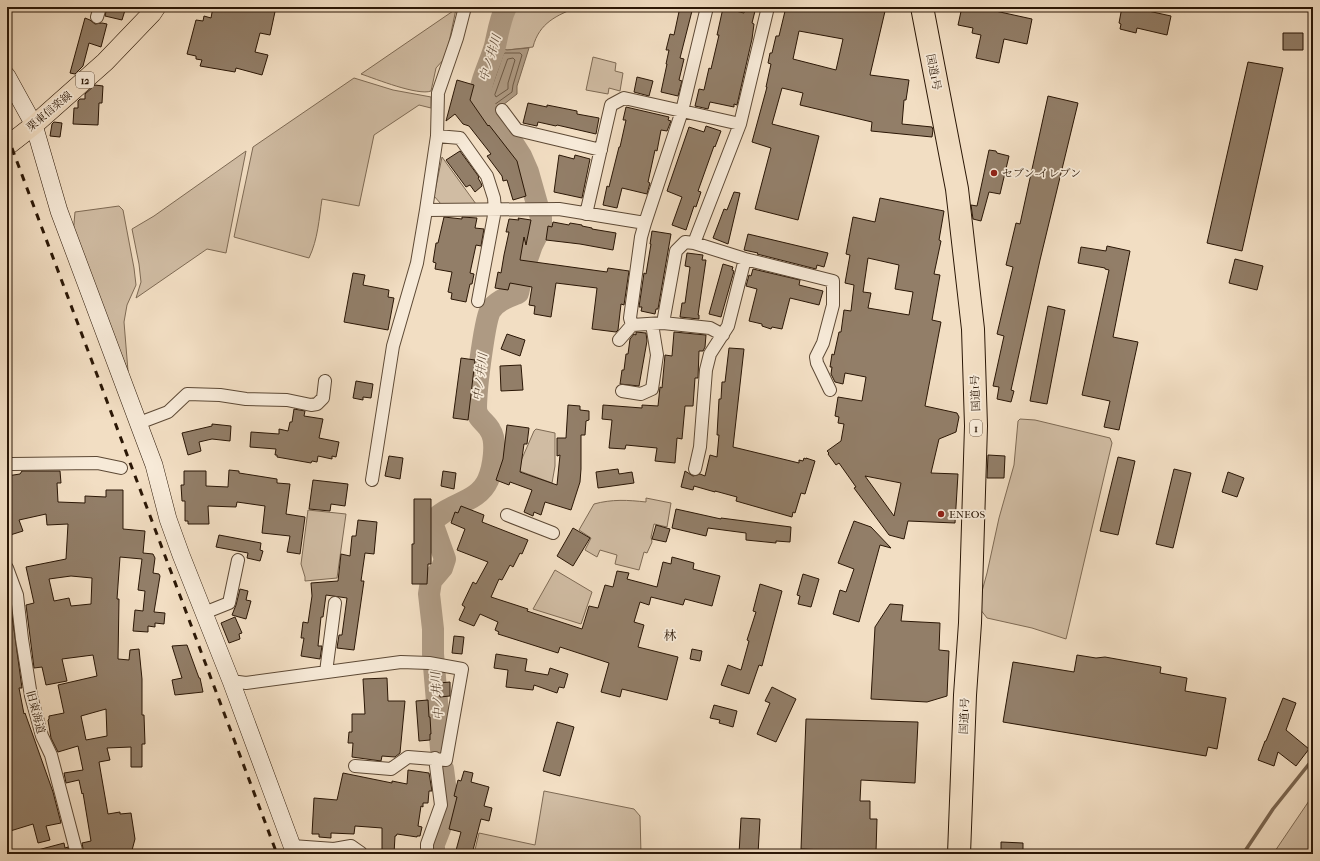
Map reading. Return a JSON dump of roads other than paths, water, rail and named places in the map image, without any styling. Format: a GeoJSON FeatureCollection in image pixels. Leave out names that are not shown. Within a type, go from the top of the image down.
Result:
{"type":"FeatureCollection","features":[{"type":"Feature","properties":{"kind":"highway","name":"国道1号"},"geometry":{"type":"LineString","coordinates":[[922,7],[957,189],[973,329],[976,426],[970,623],[965,695],[959,854]]}},
{"type":"Feature","properties":{"kind":"main road","name":"栗東信楽線"},"geometry":{"type":"LineString","coordinates":[[7,146],[34,125],[105,62],[156,7]]}},
{"type":"Feature","properties":{"kind":"street"},"geometry":{"type":"LineString","coordinates":[[372,480],[393,346],[417,263],[437,136],[438,93],[457,38],[465,7]]}},
{"type":"Feature","properties":{"kind":"street"},"geometry":{"type":"LineString","coordinates":[[632,325],[630,318],[641,237],[682,111],[707,7]]}},
{"type":"Feature","properties":{"kind":"street"},"geometry":{"type":"LineString","coordinates":[[694,243],[740,124],[768,7]]}},
{"type":"Feature","properties":{"kind":"street"},"geometry":{"type":"LineString","coordinates":[[7,76],[34,125],[58,211],[139,423],[154,465],[171,526],[231,681],[293,850],[334,849],[351,846],[360,854]]}},
{"type":"Feature","properties":{"kind":"street"},"geometry":{"type":"LineString","coordinates":[[586,214],[610,105],[624,98],[740,124]]}},
{"type":"Feature","properties":{"kind":"street"},"geometry":{"type":"LineString","coordinates":[[502,110],[516,130],[601,150]]}},
{"type":"Feature","properties":{"kind":"street"},"geometry":{"type":"LineString","coordinates":[[437,136],[460,138],[487,176],[494,198],[495,210],[478,301]]}},
{"type":"Feature","properties":{"kind":"street"},"geometry":{"type":"LineString","coordinates":[[426,210],[559,209],[645,223]]}},
{"type":"Feature","properties":{"kind":"street"},"geometry":{"type":"LineString","coordinates":[[622,391],[641,394],[652,389],[657,355],[658,324],[676,251],[685,242],[694,243],[745,259],[832,281],[833,305],[823,343],[816,357],[817,363],[830,390]]}},
{"type":"Feature","properties":{"kind":"street"},"geometry":{"type":"LineString","coordinates":[[695,468],[700,447],[706,370],[710,354],[728,326],[745,259]]}},
{"type":"Feature","properties":{"kind":"street"},"geometry":{"type":"LineString","coordinates":[[619,340],[632,325],[658,324],[710,328],[723,335]]}},
{"type":"Feature","properties":{"kind":"street"},"geometry":{"type":"LineString","coordinates":[[139,423],[168,412],[187,394],[220,395],[246,399],[287,400],[311,405],[317,404],[322,398],[325,381]]}},
{"type":"Feature","properties":{"kind":"street"},"geometry":{"type":"LineString","coordinates":[[7,465],[97,463],[121,468]]}},
{"type":"Feature","properties":{"kind":"street"},"geometry":{"type":"LineString","coordinates":[[507,515],[553,533]]}},
{"type":"Feature","properties":{"kind":"street"},"geometry":{"type":"LineString","coordinates":[[204,613],[229,603],[238,560]]}},
{"type":"Feature","properties":{"kind":"street","name":"旧東海道"},"geometry":{"type":"LineString","coordinates":[[7,568],[17,595],[22,640],[31,696],[42,736],[51,754],[77,854]]}},
{"type":"Feature","properties":{"kind":"street"},"geometry":{"type":"LineString","coordinates":[[326,672],[335,603]]}},
{"type":"Feature","properties":{"kind":"street"},"geometry":{"type":"LineString","coordinates":[[231,681],[246,683],[401,662],[434,664],[462,669],[446,760],[436,758],[408,757],[391,769],[354,766]]}},
{"type":"Feature","properties":{"kind":"street"},"geometry":{"type":"LineString","coordinates":[[427,854],[427,844],[441,805],[436,758]]}},
{"type":"Feature","properties":{"kind":"water"},"geometry":{"type":"Polygon","coordinates":[[[500,48],[507,50],[529,48],[517,86],[517,94],[494,112],[485,100],[485,94],[495,69],[500,48]]]}},
{"type":"Feature","properties":{"kind":"waterway","name":"中ノ井川"},"geometry":{"type":"LineString","coordinates":[[441,749],[433,654],[433,629],[429,594],[431,581],[442,568],[445,559],[433,521],[447,510],[477,494],[488,480],[492,469],[494,441],[489,428],[478,415],[476,406],[480,362],[485,330],[490,311],[502,300],[518,293],[524,268],[532,245],[541,227],[541,218],[528,172],[521,156],[505,131],[479,102],[479,95],[506,7]]}},
{"type":"Feature","properties":{"kind":"waterway"},"geometry":{"type":"LineString","coordinates":[[1243,854],[1273,809],[1313,759]]}},
{"type":"Feature","properties":{"kind":"waterway","name":"中ノ井川"},"geometry":{"type":"LineString","coordinates":[[434,854],[434,844],[448,808],[443,769]]}},
{"type":"Feature","properties":{"kind":"railway"},"geometry":{"type":"LineString","coordinates":[[7,135],[277,854]]}},
{"type":"Feature","properties":{"kind":"place","name":"セブン-イレブン"},"geometry":{"type":"Point","coordinates":[994,173]}},
{"type":"Feature","properties":{"kind":"place","name":"ENEOS"},"geometry":{"type":"Point","coordinates":[941,514]}},
{"type":"Feature","properties":{"kind":"district","name":"林"},"geometry":{"type":"Point","coordinates":[670,635]}}]}
